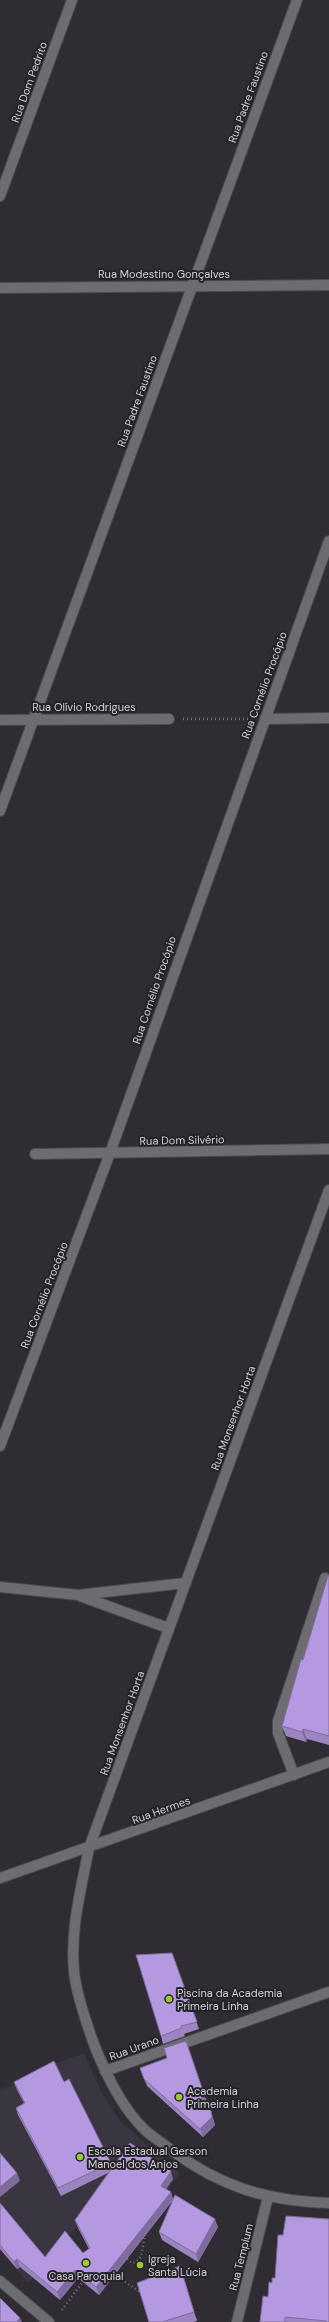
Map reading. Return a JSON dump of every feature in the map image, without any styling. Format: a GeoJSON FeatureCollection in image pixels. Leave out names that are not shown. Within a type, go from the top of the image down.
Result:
{"type":"FeatureCollection","features":[{"type":"Feature","properties":{"kind":"street","name":"Rua Dom Pedrito"},"geometry":{"type":"LineString","coordinates":[[0,196],[72,0]]}},
{"type":"Feature","properties":{"kind":"street","name":"Rua Padre Faustino"},"geometry":{"type":"LineString","coordinates":[[0,811],[297,0]]}},
{"type":"Feature","properties":{"kind":"street","name":"Rua Modestino Gonçalves"},"geometry":{"type":"LineString","coordinates":[[0,288],[329,285]]}},
{"type":"Feature","properties":{"kind":"street","name":"Rua Cornélio Procópio"},"geometry":{"type":"LineString","coordinates":[[0,1446],[110,1154],[329,541]]}},
{"type":"Feature","properties":{"kind":"street"},"geometry":{"type":"LineString","coordinates":[[265,718],[329,718]]}},
{"type":"Feature","properties":{"kind":"street","name":"Rua Olívio Rodrigues"},"geometry":{"type":"LineString","coordinates":[[0,720],[169,720]]}},
{"type":"Feature","properties":{"kind":"street","name":"Rua Dom Silvério"},"geometry":{"type":"LineString","coordinates":[[35,1154],[329,1150]]}},
{"type":"Feature","properties":{"kind":"street","name":"Rua Monsenhor Horta"},"geometry":{"type":"LineString","coordinates":[[329,1190],[89,1848],[73,1936],[74,1972],[89,2031],[105,2071],[122,2100],[145,2130],[193,2166],[230,2186],[268,2197],[329,2202]]}},
{"type":"Feature","properties":{"kind":"street"},"geometry":{"type":"LineString","coordinates":[[294,1775],[278,1733],[278,1721],[325,1578]]}},
{"type":"Feature","properties":{"kind":"street"},"geometry":{"type":"LineString","coordinates":[[0,1587],[78,1595],[186,1583]]}},
{"type":"Feature","properties":{"kind":"street"},"geometry":{"type":"LineString","coordinates":[[78,1595],[168,1628]]}},
{"type":"Feature","properties":{"kind":"street","name":"Rua Hermes"},"geometry":{"type":"LineString","coordinates":[[0,1878],[89,1848],[329,1762]]}},
{"type":"Feature","properties":{"kind":"street","name":"Rua Urano"},"geometry":{"type":"LineString","coordinates":[[105,2071],[329,1992]]}},
{"type":"Feature","properties":{"kind":"street","name":"Rua Templum"},"geometry":{"type":"LineString","coordinates":[[237,2322],[268,2197]]}},
{"type":"Feature","properties":{"kind":"street"},"geometry":{"type":"LineString","coordinates":[[0,2281],[49,2322]]}},
{"type":"Feature","properties":{"kind":"path"},"geometry":{"type":"LineString","coordinates":[[169,720],[265,718]]}},
{"type":"Feature","properties":{"kind":"path"},"geometry":{"type":"LineString","coordinates":[[127,2259],[132,2263],[136,2262],[141,2256],[146,2230]]}},
{"type":"Feature","properties":{"kind":"path"},"geometry":{"type":"LineString","coordinates":[[115,2275],[140,2292]]}},
{"type":"Feature","properties":{"kind":"path"},"geometry":{"type":"LineString","coordinates":[[62,2310],[88,2276]]}},
{"type":"Feature","properties":{"kind":"path"},"geometry":{"type":"LineString","coordinates":[[196,2319],[199,2322]]}},
{"type":"Feature","properties":{"kind":"shaded area","name":"Escola Estadual Gerson Manoel dos Anjos"},"geometry":{"type":"Polygon","coordinates":[[[84,2054],[104,2097],[121,2122],[180,2173],[127,2246],[85,2217],[28,2283],[0,2249],[0,2089],[21,2083],[56,2063],[84,2054]]]}},
{"type":"Feature","properties":{"kind":"building"},"geometry":{"type":"Polygon","coordinates":[[[328,1576],[329,1736],[303,1729],[302,1732],[282,1726],[301,1659],[303,1660],[328,1576]]]}},
{"type":"Feature","properties":{"kind":"building","name":"Piscina da Academia Primeira Linha"},"geometry":{"type":"Polygon","coordinates":[[[172,1953],[197,2022],[181,2026],[182,2028],[161,2036],[136,1955],[172,1953]]]}},
{"type":"Feature","properties":{"kind":"building","name":"Academia Primeira Linha"},"geometry":{"type":"Polygon","coordinates":[[[186,2041],[204,2094],[200,2100],[211,2111],[212,2117],[200,2129],[144,2079],[140,2068],[167,2058],[164,2048],[186,2041]]]}},
{"type":"Feature","properties":{"kind":"building"},"geometry":{"type":"Polygon","coordinates":[[[54,2061],[64,2082],[69,2079],[111,2163],[58,2188],[16,2108],[25,2103],[14,2082],[54,2061]]]}},
{"type":"Feature","properties":{"kind":"building"},"geometry":{"type":"Polygon","coordinates":[[[130,2143],[171,2171],[161,2186],[171,2192],[96,2287],[75,2270],[57,2292],[17,2259],[14,2262],[0,2245],[0,2203],[45,2257],[65,2231],[83,2253],[90,2248],[75,2220],[130,2143]]]}},
{"type":"Feature","properties":{"kind":"building"},"geometry":{"type":"Polygon","coordinates":[[[0,2153],[17,2173],[0,2187],[0,2153]]]}},
{"type":"Feature","properties":{"kind":"building"},"geometry":{"type":"Polygon","coordinates":[[[175,2195],[215,2219],[196,2254],[159,2232],[175,2195]]]}},
{"type":"Feature","properties":{"kind":"building"},"geometry":{"type":"Polygon","coordinates":[[[286,2216],[329,2219],[329,2322],[285,2317],[285,2322],[260,2322],[263,2296],[268,2297],[269,2282],[272,2283],[272,2278],[275,2278],[278,2235],[283,2235],[286,2216]]]}},
{"type":"Feature","properties":{"kind":"building","name":"Igreja Santa Lúcia"},"geometry":{"type":"Polygon","coordinates":[[[180,2266],[194,2312],[162,2322],[149,2322],[137,2283],[180,2266]]]}},
{"type":"Feature","properties":{"kind":"building"},"geometry":{"type":"Polygon","coordinates":[[[0,2298],[20,2318],[17,2321],[18,2322],[0,2322],[0,2298]]]}},
{"type":"Feature","properties":{"kind":"place","name":"Piscina da Academia Primeira Linha"},"geometry":{"type":"Point","coordinates":[169,1999]}},
{"type":"Feature","properties":{"kind":"place","name":"Academia Primeira Linha"},"geometry":{"type":"Point","coordinates":[179,2097]}},
{"type":"Feature","properties":{"kind":"place","name":"Escola Estadual Gerson Manoel dos Anjos"},"geometry":{"type":"Point","coordinates":[80,2157]}},
{"type":"Feature","properties":{"kind":"place","name":"Casa Paroquial"},"geometry":{"type":"Point","coordinates":[86,2263]}},
{"type":"Feature","properties":{"kind":"place","name":"Igreja Santa Lúcia"},"geometry":{"type":"Point","coordinates":[140,2265]}}]}
